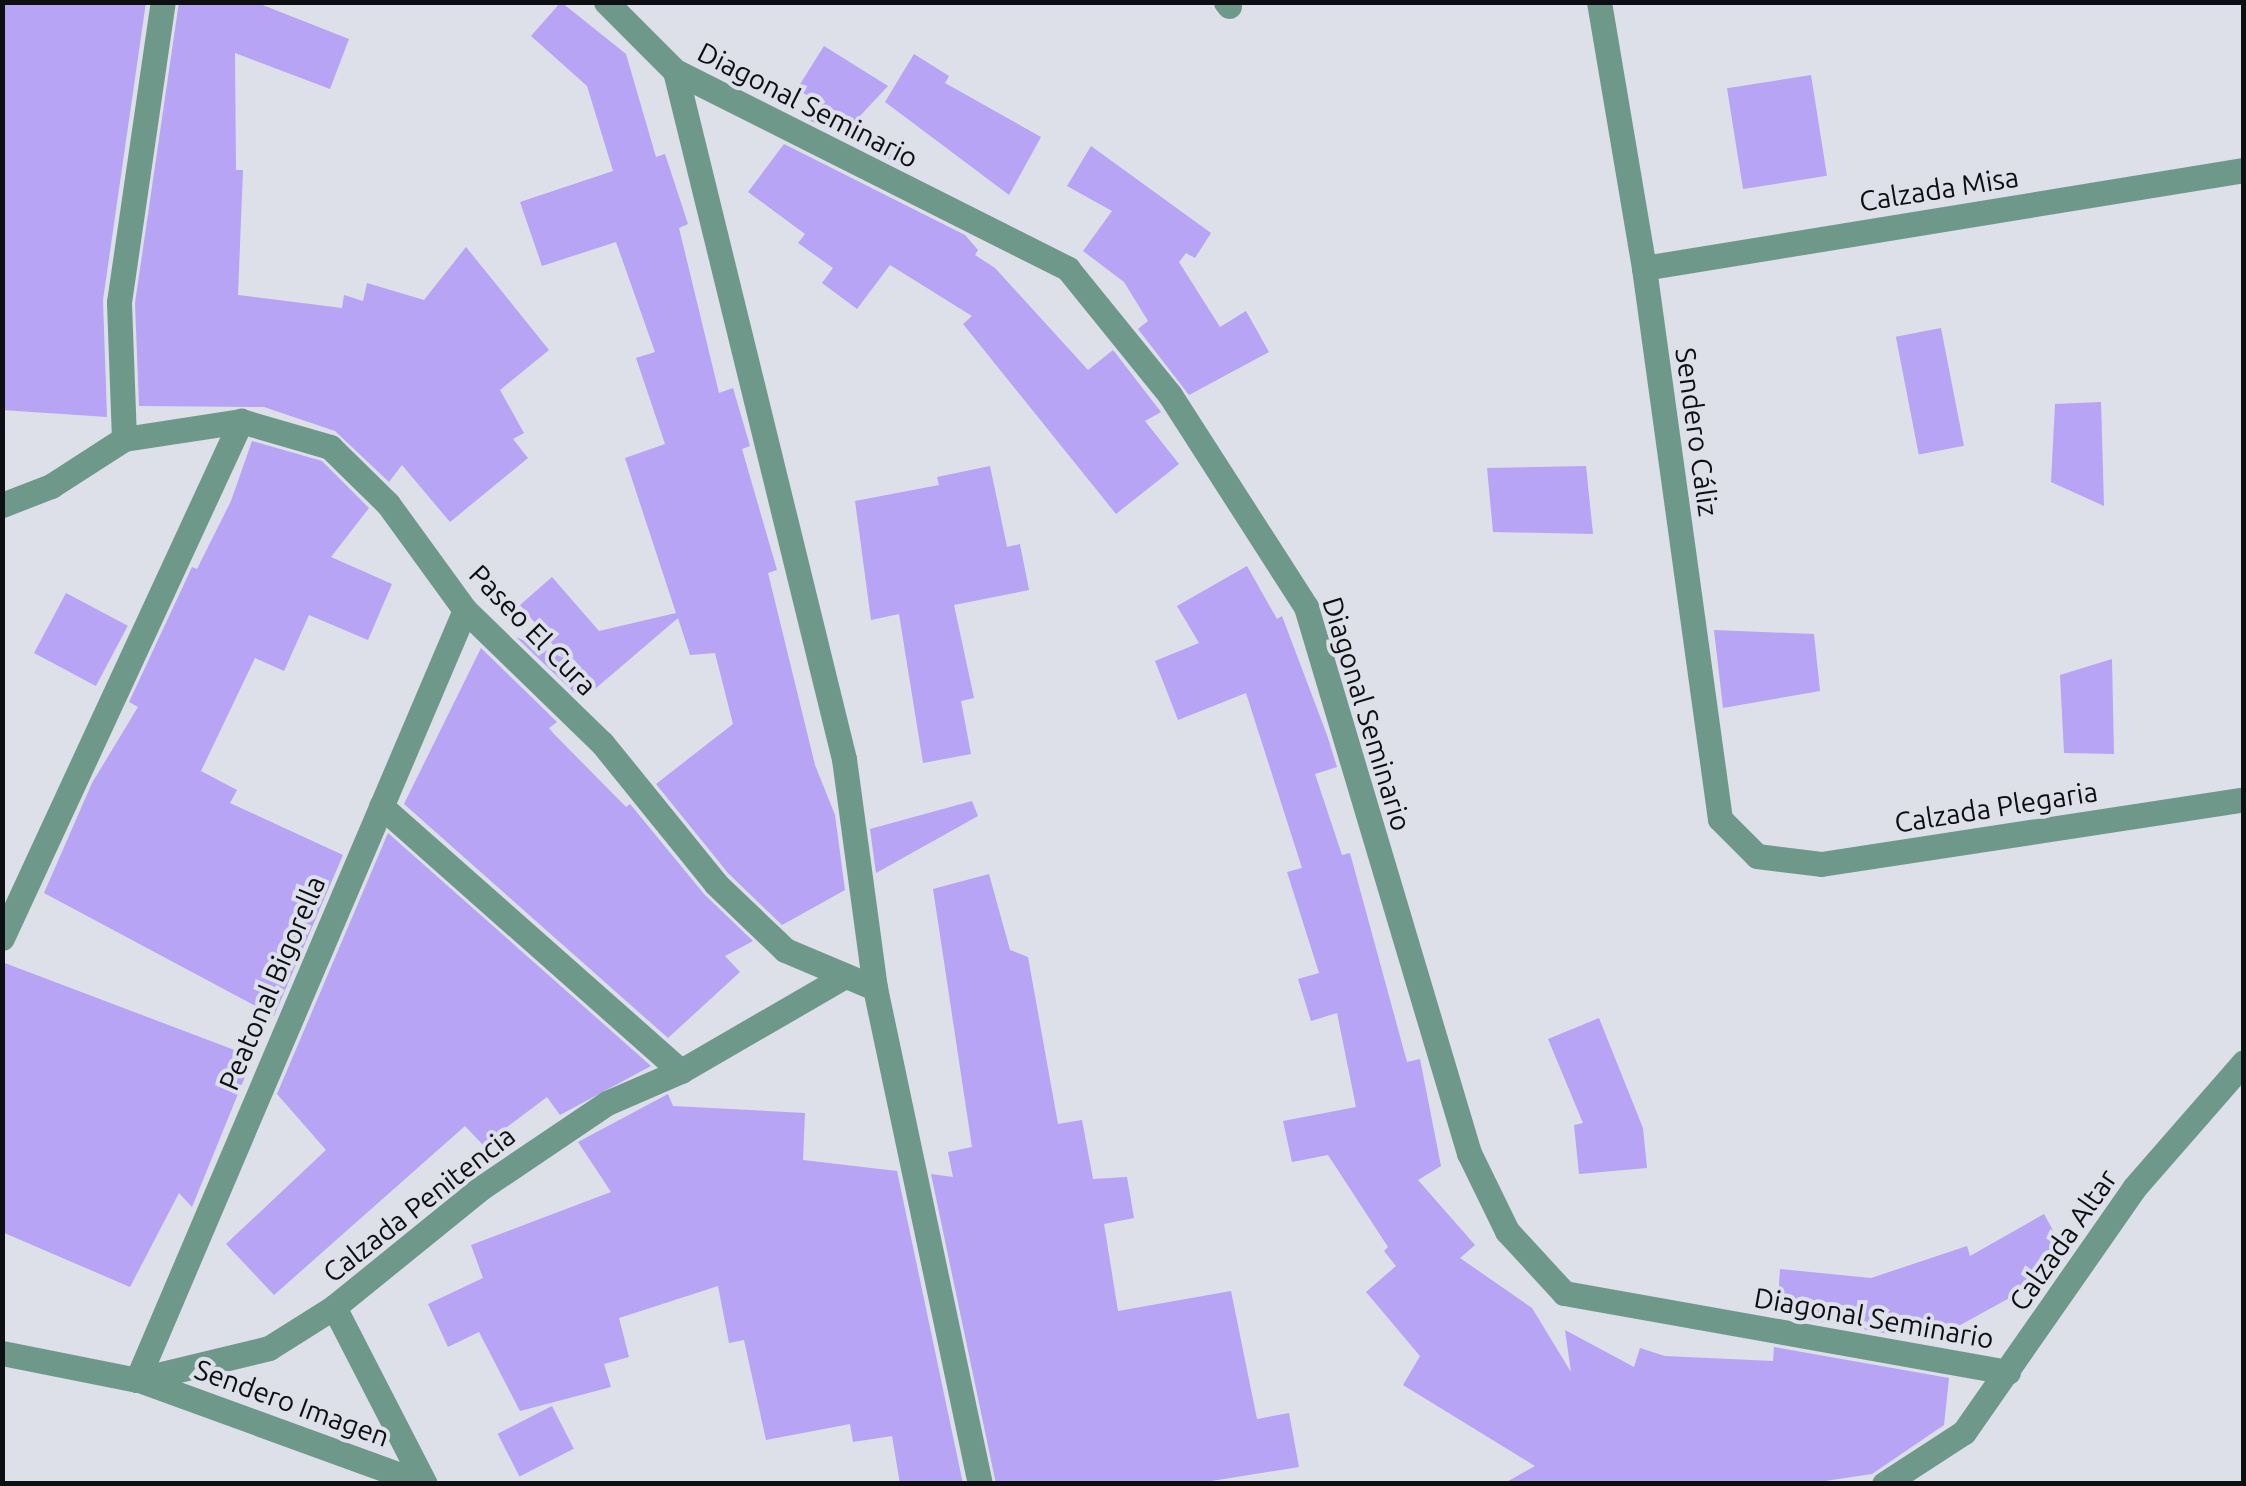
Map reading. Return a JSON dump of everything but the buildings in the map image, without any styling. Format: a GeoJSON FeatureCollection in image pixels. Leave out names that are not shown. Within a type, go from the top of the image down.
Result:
{"type":"FeatureCollection","features":[{"type":"Feature","properties":{"kind":"street"},"geometry":{"type":"LineString","coordinates":[[124,439],[119,302],[163,2]]}},
{"type":"Feature","properties":{"kind":"street","name":"Diagonal Seminario"},"geometry":{"type":"LineString","coordinates":[[606,2],[674,72],[1068,270],[1170,395],[1306,607],[1469,1152],[1507,1230],[1564,1293],[2008,1372]]}},
{"type":"Feature","properties":{"kind":"street","name":"Sendero Cáliz"},"geometry":{"type":"LineString","coordinates":[[1600,2],[1644,268],[1720,819],[1758,856]]}},
{"type":"Feature","properties":{"kind":"street"},"geometry":{"type":"LineString","coordinates":[[674,72],[844,760],[875,988],[980,1484]]}},
{"type":"Feature","properties":{"kind":"street","name":"Calzada Misa"},"geometry":{"type":"LineString","coordinates":[[1644,268],[2244,170]]}},
{"type":"Feature","properties":{"kind":"street"},"geometry":{"type":"LineString","coordinates":[[2,938],[240,421]]}},
{"type":"Feature","properties":{"kind":"street","name":"Paseo El Cura"},"geometry":{"type":"LineString","coordinates":[[2,505],[51,486],[124,439],[240,421],[330,448],[388,504],[464,610],[602,743],[716,884],[785,950],[875,988]]}},
{"type":"Feature","properties":{"kind":"street","name":"Peatonal Bigorella"},"geometry":{"type":"LineString","coordinates":[[137,1380],[464,610]]}},
{"type":"Feature","properties":{"kind":"street","name":"Calzada Plegaria"},"geometry":{"type":"LineString","coordinates":[[1758,856],[1821,864],[2244,799]]}},
{"type":"Feature","properties":{"kind":"street"},"geometry":{"type":"LineString","coordinates":[[380,806],[681,1071]]}},
{"type":"Feature","properties":{"kind":"street","name":"Calzada Penitencia"},"geometry":{"type":"LineString","coordinates":[[2,1353],[137,1380],[269,1348],[334,1307],[481,1188],[607,1103],[681,1071],[845,976]]}},
{"type":"Feature","properties":{"kind":"street","name":"Calzada Altar"},"geometry":{"type":"LineString","coordinates":[[1884,1484],[1964,1432],[2134,1188],[2244,1062]]}},
{"type":"Feature","properties":{"kind":"street"},"geometry":{"type":"LineString","coordinates":[[334,1307],[425,1483]]}},
{"type":"Feature","properties":{"kind":"street","name":"Sendero Imagen"},"geometry":{"type":"LineString","coordinates":[[137,1380],[425,1483]]}}]}
